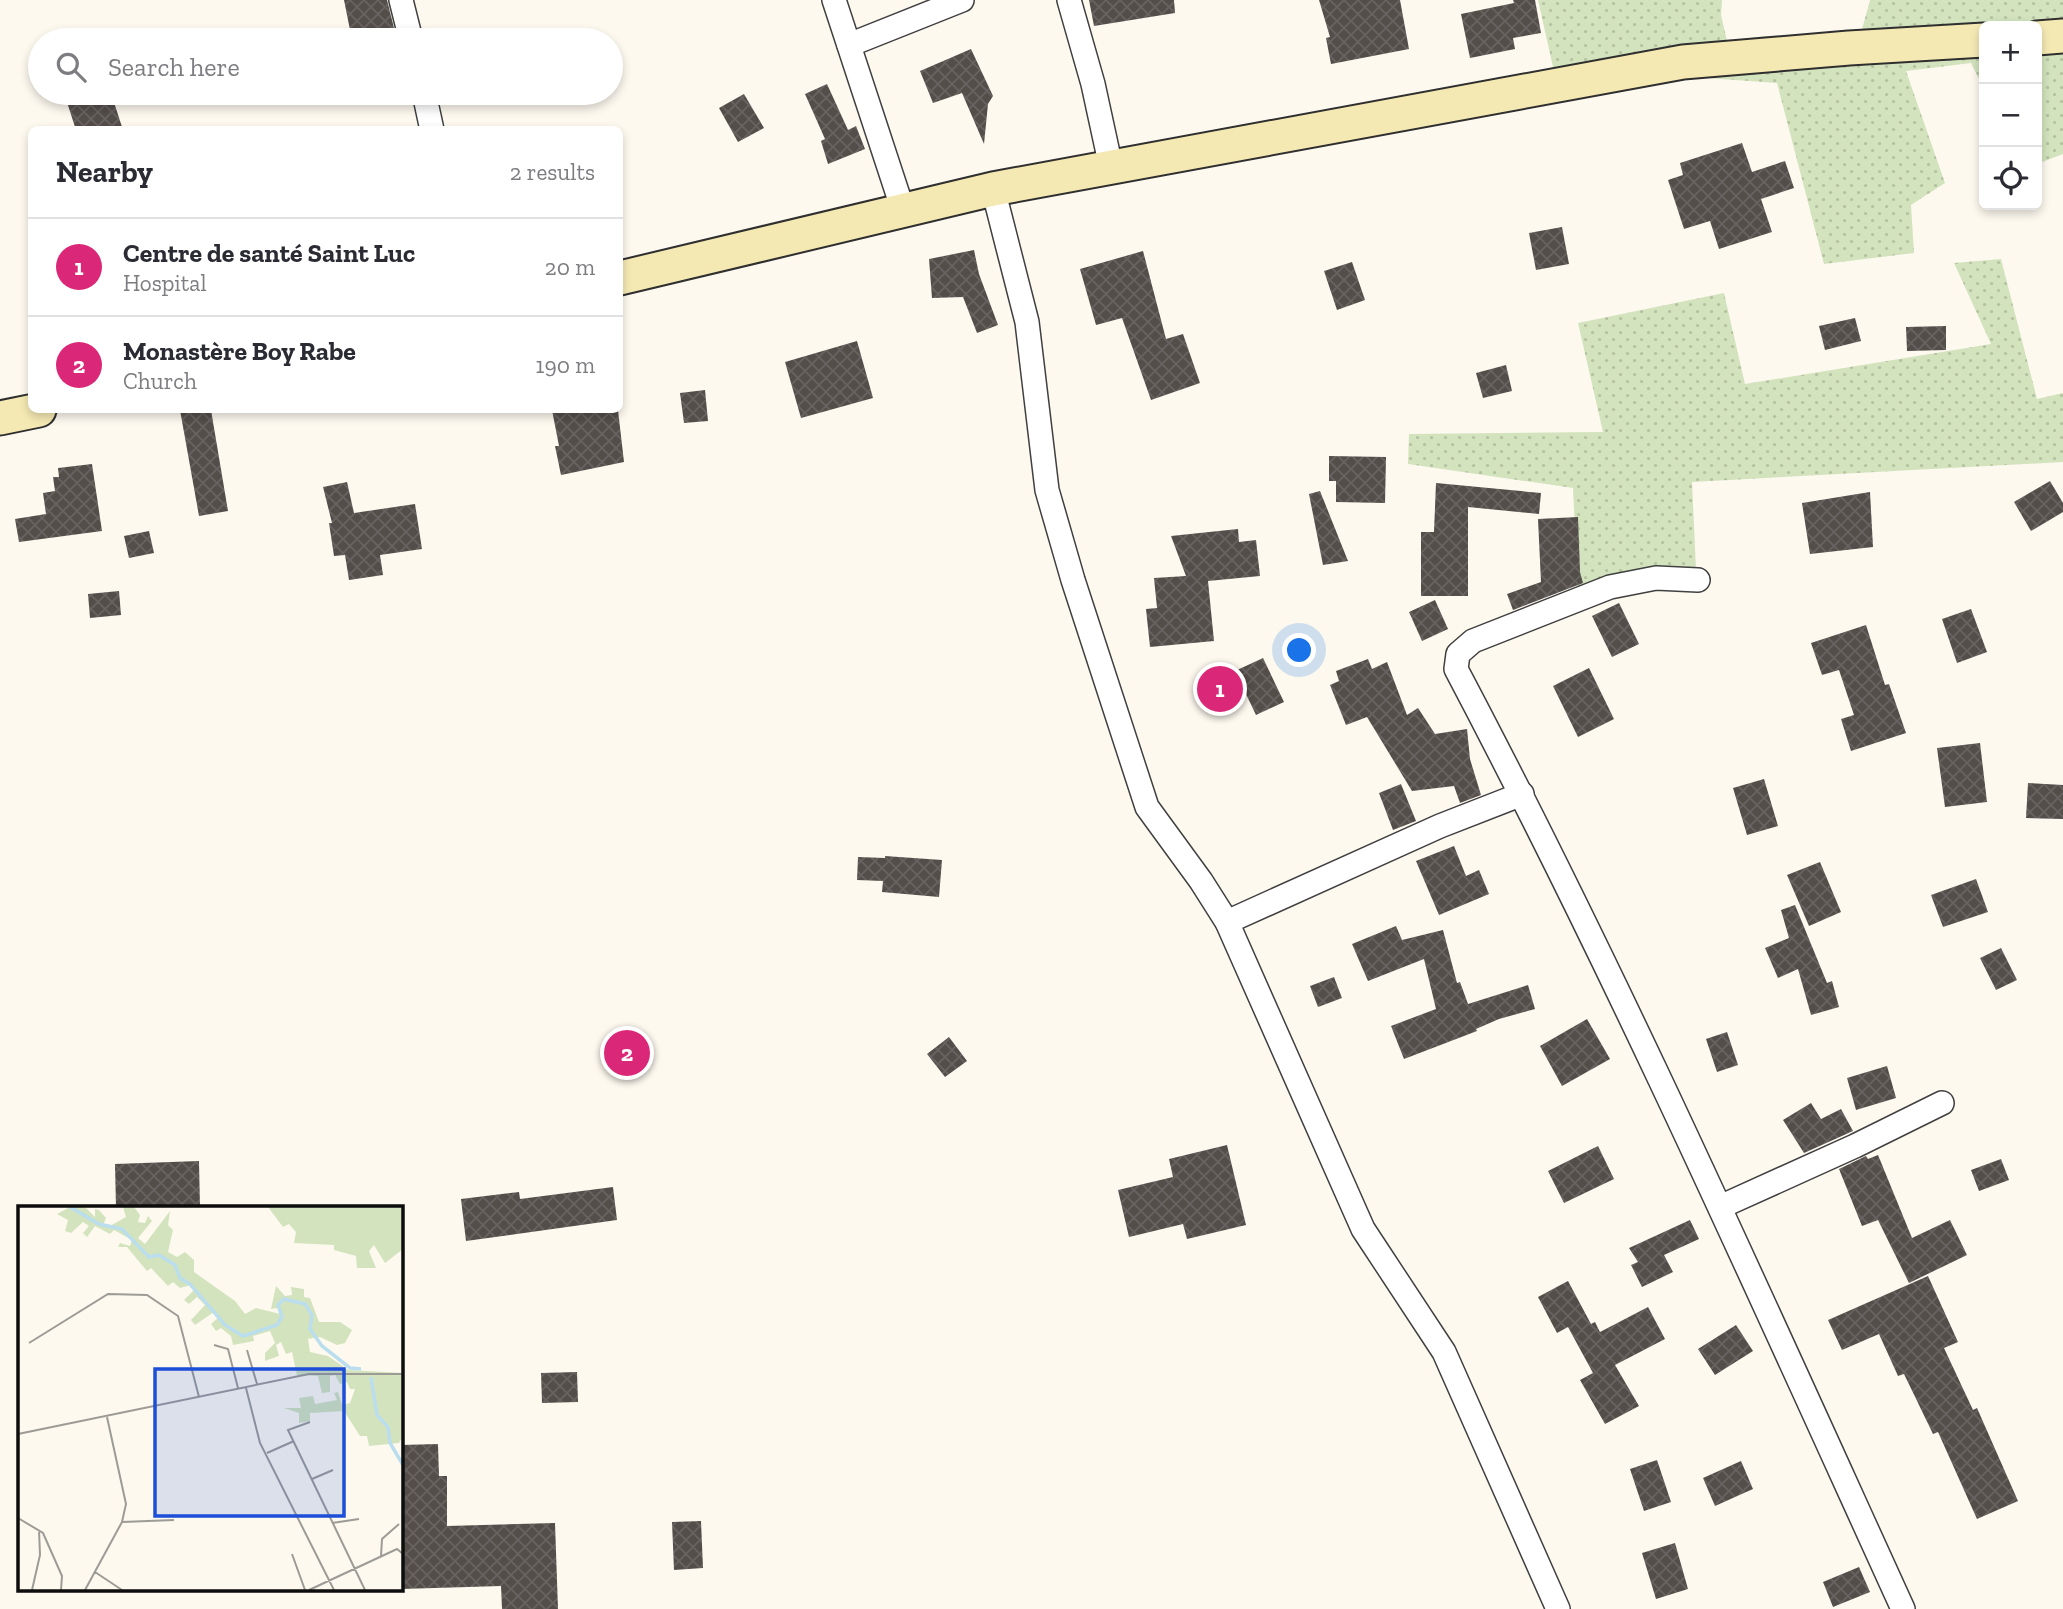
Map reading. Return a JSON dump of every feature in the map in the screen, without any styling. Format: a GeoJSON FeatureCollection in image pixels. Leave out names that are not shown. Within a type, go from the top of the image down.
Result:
{"type":"FeatureCollection","features":[{"type":"Feature","properties":{"kind":"main road"},"geometry":{"type":"LineString","coordinates":[[2042,37],[2063,36]]}},
{"type":"Feature","properties":{"kind":"main road"},"geometry":{"type":"LineString","coordinates":[[623,277],[993,189],[1683,62],[1979,40]]}},
{"type":"Feature","properties":{"kind":"main road"},"geometry":{"type":"LineString","coordinates":[[0,418],[28,412]]}},
{"type":"Feature","properties":{"kind":"street"},"geometry":{"type":"LineString","coordinates":[[401,0],[408,28]]}},
{"type":"Feature","properties":{"kind":"street"},"geometry":{"type":"LineString","coordinates":[[834,0],[903,211]]}},
{"type":"Feature","properties":{"kind":"street"},"geometry":{"type":"LineString","coordinates":[[849,45],[962,0]]}},
{"type":"Feature","properties":{"kind":"street"},"geometry":{"type":"LineString","coordinates":[[1069,0],[1093,84],[1111,167]]}},
{"type":"Feature","properties":{"kind":"street"},"geometry":{"type":"LineString","coordinates":[[427,105],[431,126]]}},
{"type":"Feature","properties":{"kind":"street"},"geometry":{"type":"LineString","coordinates":[[993,189],[1027,322],[1047,490],[1073,580],[1147,807],[1227,922],[1363,1229],[1444,1352],[1558,1609]]}},
{"type":"Feature","properties":{"kind":"street"},"geometry":{"type":"LineString","coordinates":[[1698,580],[1656,578],[1610,587],[1473,641],[1458,654],[1457,669],[1522,794],[1720,1207],[1903,1609]]}},
{"type":"Feature","properties":{"kind":"street"},"geometry":{"type":"LineString","coordinates":[[1227,922],[1440,826],[1522,794]]}},
{"type":"Feature","properties":{"kind":"street"},"geometry":{"type":"LineString","coordinates":[[1720,1207],[1942,1103]]}},
{"type":"Feature","properties":{"kind":"green space"},"geometry":{"type":"Polygon","coordinates":[[[1538,0],[1722,0],[1721,15],[1727,41],[1765,36],[1861,33],[1870,0],[2063,0],[2063,154],[2042,162],[2042,21],[1979,21],[1979,79],[1971,63],[1906,71],[1945,183],[1911,205],[1914,253],[1824,264],[1777,83],[1553,67],[1538,0]]]}},
{"type":"Feature","properties":{"kind":"green space"},"geometry":{"type":"Polygon","coordinates":[[[2001,259],[2037,399],[2063,393],[2063,462],[1692,482],[1696,569],[1578,592],[1573,488],[1408,464],[1409,434],[1603,432],[1578,323],[1724,293],[1745,384],[1991,344],[1954,263],[2001,259]]]}},
{"type":"Feature","properties":{"kind":"building"},"geometry":{"type":"Polygon","coordinates":[[[344,0],[387,0],[394,28],[350,28],[344,0]]]}},
{"type":"Feature","properties":{"kind":"building"},"geometry":{"type":"Polygon","coordinates":[[[1089,0],[1174,0],[1175,13],[1094,26],[1089,0]]]}},
{"type":"Feature","properties":{"kind":"building"},"geometry":{"type":"Polygon","coordinates":[[[1319,0],[1400,0],[1409,49],[1331,64],[1326,38],[1330,37],[1319,0]]]}},
{"type":"Feature","properties":{"kind":"building"},"geometry":{"type":"Polygon","coordinates":[[[1513,0],[1535,0],[1541,33],[1513,38],[1515,49],[1470,58],[1461,14],[1514,3],[1513,0]]]}},
{"type":"Feature","properties":{"kind":"building"},"geometry":{"type":"Polygon","coordinates":[[[971,49],[993,96],[988,104],[984,144],[962,93],[933,103],[920,71],[971,49]]]}},
{"type":"Feature","properties":{"kind":"building"},"geometry":{"type":"Polygon","coordinates":[[[827,84],[848,130],[856,126],[865,149],[828,164],[821,141],[825,139],[805,94],[827,84]]]}},
{"type":"Feature","properties":{"kind":"building"},"geometry":{"type":"Polygon","coordinates":[[[744,94],[764,128],[738,142],[719,108],[744,94]]]}},
{"type":"Feature","properties":{"kind":"building"},"geometry":{"type":"Polygon","coordinates":[[[68,105],[115,105],[122,126],[75,126],[68,105]]]}},
{"type":"Feature","properties":{"kind":"building"},"geometry":{"type":"Polygon","coordinates":[[[1742,143],[1752,172],[1785,161],[1794,188],[1761,199],[1772,232],[1719,249],[1710,221],[1684,229],[1668,180],[1683,175],[1680,163],[1742,143]]]}},
{"type":"Feature","properties":{"kind":"building"},"geometry":{"type":"Polygon","coordinates":[[[1562,227],[1569,264],[1536,270],[1529,233],[1562,227]]]}},
{"type":"Feature","properties":{"kind":"building"},"geometry":{"type":"Polygon","coordinates":[[[974,250],[979,274],[998,325],[977,333],[963,297],[932,298],[929,259],[974,250]]]}},
{"type":"Feature","properties":{"kind":"building"},"geometry":{"type":"Polygon","coordinates":[[[1143,251],[1166,339],[1183,334],[1200,383],[1151,400],[1122,318],[1096,325],[1080,269],[1143,251]]]}},
{"type":"Feature","properties":{"kind":"building"},"geometry":{"type":"Polygon","coordinates":[[[1352,262],[1365,300],[1337,310],[1324,271],[1352,262]]]}},
{"type":"Feature","properties":{"kind":"building"},"geometry":{"type":"Polygon","coordinates":[[[1855,318],[1861,341],[1825,350],[1819,326],[1855,318]]]}},
{"type":"Feature","properties":{"kind":"building"},"geometry":{"type":"Polygon","coordinates":[[[1946,326],[1946,350],[1907,351],[1906,327],[1946,326]]]}},
{"type":"Feature","properties":{"kind":"building"},"geometry":{"type":"Polygon","coordinates":[[[857,341],[873,398],[801,418],[785,362],[857,341]]]}},
{"type":"Feature","properties":{"kind":"building"},"geometry":{"type":"Polygon","coordinates":[[[1506,365],[1512,391],[1483,398],[1476,373],[1506,365]]]}},
{"type":"Feature","properties":{"kind":"building"},"geometry":{"type":"Polygon","coordinates":[[[705,390],[708,421],[684,423],[680,393],[705,390]]]}},
{"type":"Feature","properties":{"kind":"building"},"geometry":{"type":"Polygon","coordinates":[[[181,413],[212,413],[228,511],[199,516],[181,413]]]}},
{"type":"Feature","properties":{"kind":"building"},"geometry":{"type":"Polygon","coordinates":[[[553,413],[618,413],[624,462],[561,475],[555,446],[559,446],[553,413]]]}},
{"type":"Feature","properties":{"kind":"building"},"geometry":{"type":"Polygon","coordinates":[[[1329,456],[1386,457],[1385,503],[1336,502],[1336,481],[1329,481],[1329,456]]]}},
{"type":"Feature","properties":{"kind":"building"},"geometry":{"type":"Polygon","coordinates":[[[92,464],[102,531],[19,542],[15,519],[46,514],[43,493],[55,491],[53,477],[59,477],[58,468],[92,464]]]}},
{"type":"Feature","properties":{"kind":"building"},"geometry":{"type":"Polygon","coordinates":[[[2050,481],[2063,503],[2063,512],[2031,531],[2014,502],[2050,481]]]}},
{"type":"Feature","properties":{"kind":"building"},"geometry":{"type":"Polygon","coordinates":[[[347,482],[354,513],[415,504],[422,549],[380,555],[383,575],[349,580],[345,555],[334,556],[329,523],[332,523],[323,487],[347,482]]]}},
{"type":"Feature","properties":{"kind":"building"},"geometry":{"type":"Polygon","coordinates":[[[1436,483],[1541,493],[1539,514],[1468,507],[1468,596],[1421,596],[1421,532],[1434,532],[1436,483]]]}},
{"type":"Feature","properties":{"kind":"building"},"geometry":{"type":"Polygon","coordinates":[[[1320,491],[1348,561],[1323,565],[1309,494],[1320,491]]]}},
{"type":"Feature","properties":{"kind":"building"},"geometry":{"type":"Polygon","coordinates":[[[1870,492],[1873,547],[1810,554],[1802,503],[1870,492]]]}},
{"type":"Feature","properties":{"kind":"building"},"geometry":{"type":"Polygon","coordinates":[[[1578,517],[1580,572],[1583,583],[1513,610],[1507,594],[1541,582],[1538,519],[1578,517]]]}},
{"type":"Feature","properties":{"kind":"building"},"geometry":{"type":"Polygon","coordinates":[[[1238,529],[1239,542],[1256,540],[1260,576],[1208,581],[1214,641],[1150,647],[1146,609],[1157,608],[1154,578],[1186,576],[1171,536],[1238,529]]]}},
{"type":"Feature","properties":{"kind":"building"},"geometry":{"type":"Polygon","coordinates":[[[149,531],[154,553],[129,558],[124,536],[149,531]]]}},
{"type":"Feature","properties":{"kind":"building"},"geometry":{"type":"Polygon","coordinates":[[[119,591],[121,615],[90,618],[88,594],[119,591]]]}},
{"type":"Feature","properties":{"kind":"building"},"geometry":{"type":"Polygon","coordinates":[[[1435,600],[1448,629],[1422,641],[1409,612],[1435,600]]]}},
{"type":"Feature","properties":{"kind":"building"},"geometry":{"type":"Polygon","coordinates":[[[1619,603],[1639,644],[1612,657],[1592,616],[1619,603]]]}},
{"type":"Feature","properties":{"kind":"building"},"geometry":{"type":"Polygon","coordinates":[[[1971,609],[1987,652],[1957,663],[1942,619],[1971,609]]]}},
{"type":"Feature","properties":{"kind":"building"},"geometry":{"type":"Polygon","coordinates":[[[1866,625],[1885,685],[1889,684],[1906,733],[1851,751],[1841,719],[1854,715],[1839,670],[1822,675],[1811,643],[1866,625]]]}},
{"type":"Feature","properties":{"kind":"building"},"geometry":{"type":"Polygon","coordinates":[[[1263,658],[1284,702],[1256,715],[1235,671],[1263,658]]]}},
{"type":"Feature","properties":{"kind":"building"},"geometry":{"type":"Polygon","coordinates":[[[1368,659],[1372,669],[1387,662],[1407,715],[1418,708],[1435,734],[1467,729],[1470,759],[1481,795],[1460,803],[1454,786],[1412,791],[1367,717],[1346,725],[1330,685],[1339,681],[1336,671],[1368,659]]]}},
{"type":"Feature","properties":{"kind":"building"},"geometry":{"type":"Polygon","coordinates":[[[1589,668],[1614,719],[1578,737],[1553,686],[1589,668]]]}},
{"type":"Feature","properties":{"kind":"building"},"geometry":{"type":"Polygon","coordinates":[[[1980,743],[1987,802],[1945,807],[1937,748],[1980,743]]]}},
{"type":"Feature","properties":{"kind":"building"},"geometry":{"type":"Polygon","coordinates":[[[1764,779],[1778,826],[1747,835],[1733,788],[1764,779]]]}},
{"type":"Feature","properties":{"kind":"building"},"geometry":{"type":"Polygon","coordinates":[[[2028,783],[2063,785],[2063,819],[2026,818],[2028,783]]]}},
{"type":"Feature","properties":{"kind":"building"},"geometry":{"type":"Polygon","coordinates":[[[1401,784],[1416,821],[1393,830],[1379,793],[1401,784]]]}},
{"type":"Feature","properties":{"kind":"building"},"geometry":{"type":"Polygon","coordinates":[[[1454,846],[1466,876],[1479,870],[1489,894],[1439,915],[1416,861],[1454,846]]]}},
{"type":"Feature","properties":{"kind":"building"},"geometry":{"type":"Polygon","coordinates":[[[858,857],[942,860],[939,897],[882,892],[883,881],[857,880],[858,857]]]}},
{"type":"Feature","properties":{"kind":"building"},"geometry":{"type":"Polygon","coordinates":[[[1820,862],[1841,912],[1809,926],[1787,875],[1820,862]]]}},
{"type":"Feature","properties":{"kind":"building"},"geometry":{"type":"Polygon","coordinates":[[[1976,879],[1988,912],[1943,927],[1931,895],[1976,879]]]}},
{"type":"Feature","properties":{"kind":"building"},"geometry":{"type":"Polygon","coordinates":[[[1795,905],[1827,983],[1832,981],[1839,1007],[1811,1015],[1798,969],[1778,978],[1765,948],[1789,938],[1781,910],[1795,905]]]}},
{"type":"Feature","properties":{"kind":"building"},"geometry":{"type":"Polygon","coordinates":[[[1396,926],[1402,940],[1443,930],[1457,983],[1460,982],[1468,1004],[1528,985],[1535,1009],[1499,1019],[1476,1029],[1477,1031],[1404,1059],[1391,1026],[1436,1009],[1424,959],[1368,981],[1352,944],[1396,926]]]}},
{"type":"Feature","properties":{"kind":"building"},"geometry":{"type":"Polygon","coordinates":[[[2001,948],[2017,980],[1996,990],[1980,958],[2001,948]]]}},
{"type":"Feature","properties":{"kind":"building"},"geometry":{"type":"Polygon","coordinates":[[[1334,977],[1342,998],[1318,1007],[1310,986],[1334,977]]]}},
{"type":"Feature","properties":{"kind":"building"},"geometry":{"type":"Polygon","coordinates":[[[1587,1019],[1610,1059],[1562,1086],[1540,1046],[1587,1019]]]}},
{"type":"Feature","properties":{"kind":"building"},"geometry":{"type":"Polygon","coordinates":[[[1727,1032],[1738,1065],[1717,1072],[1706,1039],[1727,1032]]]}},
{"type":"Feature","properties":{"kind":"building"},"geometry":{"type":"Polygon","coordinates":[[[949,1037],[967,1061],[945,1077],[927,1054],[949,1037]]]}},
{"type":"Feature","properties":{"kind":"building"},"geometry":{"type":"Polygon","coordinates":[[[1887,1066],[1896,1098],[1856,1110],[1847,1078],[1887,1066]]]}},
{"type":"Feature","properties":{"kind":"building"},"geometry":{"type":"Polygon","coordinates":[[[1811,1103],[1821,1119],[1841,1109],[1853,1131],[1804,1153],[1783,1120],[1811,1103]]]}},
{"type":"Feature","properties":{"kind":"building"},"geometry":{"type":"Polygon","coordinates":[[[1227,1145],[1246,1225],[1187,1239],[1183,1224],[1129,1237],[1118,1190],[1173,1177],[1169,1159],[1227,1145]]]}},
{"type":"Feature","properties":{"kind":"building"},"geometry":{"type":"Polygon","coordinates":[[[1598,1146],[1614,1179],[1564,1203],[1548,1171],[1598,1146]]]}},
{"type":"Feature","properties":{"kind":"building"},"geometry":{"type":"Polygon","coordinates":[[[1878,1155],[1912,1238],[1950,1220],[1967,1255],[1909,1283],[1878,1220],[1862,1226],[1839,1169],[1866,1156],[1868,1159],[1878,1155]]]}},
{"type":"Feature","properties":{"kind":"building"},"geometry":{"type":"Polygon","coordinates":[[[2001,1159],[2009,1180],[1979,1191],[1971,1170],[2001,1159]]]}},
{"type":"Feature","properties":{"kind":"building"},"geometry":{"type":"Polygon","coordinates":[[[199,1161],[200,1206],[116,1206],[115,1164],[199,1161]]]}},
{"type":"Feature","properties":{"kind":"building"},"geometry":{"type":"Polygon","coordinates":[[[613,1187],[617,1220],[466,1241],[461,1199],[519,1192],[520,1199],[613,1187]]]}},
{"type":"Feature","properties":{"kind":"building"},"geometry":{"type":"Polygon","coordinates":[[[1690,1220],[1699,1239],[1664,1255],[1673,1272],[1642,1287],[1631,1265],[1638,1262],[1629,1248],[1690,1220]]]}},
{"type":"Feature","properties":{"kind":"building"},"geometry":{"type":"Polygon","coordinates":[[[1928,1276],[1958,1342],[1944,1348],[1973,1410],[1977,1408],[2018,1501],[1977,1519],[1938,1432],[1933,1434],[1904,1374],[1898,1376],[1879,1334],[1842,1350],[1828,1320],[1928,1276]]]}},
{"type":"Feature","properties":{"kind":"building"},"geometry":{"type":"Polygon","coordinates":[[[1568,1281],[1591,1324],[1595,1322],[1600,1332],[1648,1307],[1665,1339],[1615,1365],[1639,1406],[1605,1424],[1580,1380],[1593,1373],[1568,1327],[1557,1333],[1538,1297],[1568,1281]]]}},
{"type":"Feature","properties":{"kind":"building"},"geometry":{"type":"Polygon","coordinates":[[[1736,1325],[1753,1351],[1715,1375],[1698,1349],[1736,1325]]]}},
{"type":"Feature","properties":{"kind":"building"},"geometry":{"type":"Polygon","coordinates":[[[577,1372],[578,1402],[542,1403],[541,1373],[577,1372]]]}},
{"type":"Feature","properties":{"kind":"building"},"geometry":{"type":"Polygon","coordinates":[[[438,1444],[439,1476],[447,1476],[447,1526],[555,1523],[558,1609],[502,1609],[501,1586],[402,1589],[402,1445],[438,1444]]]}},
{"type":"Feature","properties":{"kind":"building"},"geometry":{"type":"Polygon","coordinates":[[[1657,1460],[1671,1502],[1644,1511],[1630,1469],[1657,1460]]]}},
{"type":"Feature","properties":{"kind":"building"},"geometry":{"type":"Polygon","coordinates":[[[1741,1461],[1753,1489],[1715,1506],[1703,1478],[1741,1461]]]}},
{"type":"Feature","properties":{"kind":"building"},"geometry":{"type":"Polygon","coordinates":[[[701,1521],[703,1568],[674,1570],[672,1522],[701,1521]]]}},
{"type":"Feature","properties":{"kind":"building"},"geometry":{"type":"Polygon","coordinates":[[[1675,1543],[1688,1589],[1656,1599],[1642,1553],[1675,1543]]]}},
{"type":"Feature","properties":{"kind":"building"},"geometry":{"type":"Polygon","coordinates":[[[1859,1567],[1870,1592],[1833,1607],[1823,1582],[1859,1567]]]}},
{"type":"Feature","properties":{"kind":"place","name":"Centre de santé Saint Luc"},"geometry":{"type":"Point","coordinates":[1220,689]}},
{"type":"Feature","properties":{"kind":"place","name":"Monastère Boy Rabe"},"geometry":{"type":"Point","coordinates":[627,1053]}}]}
